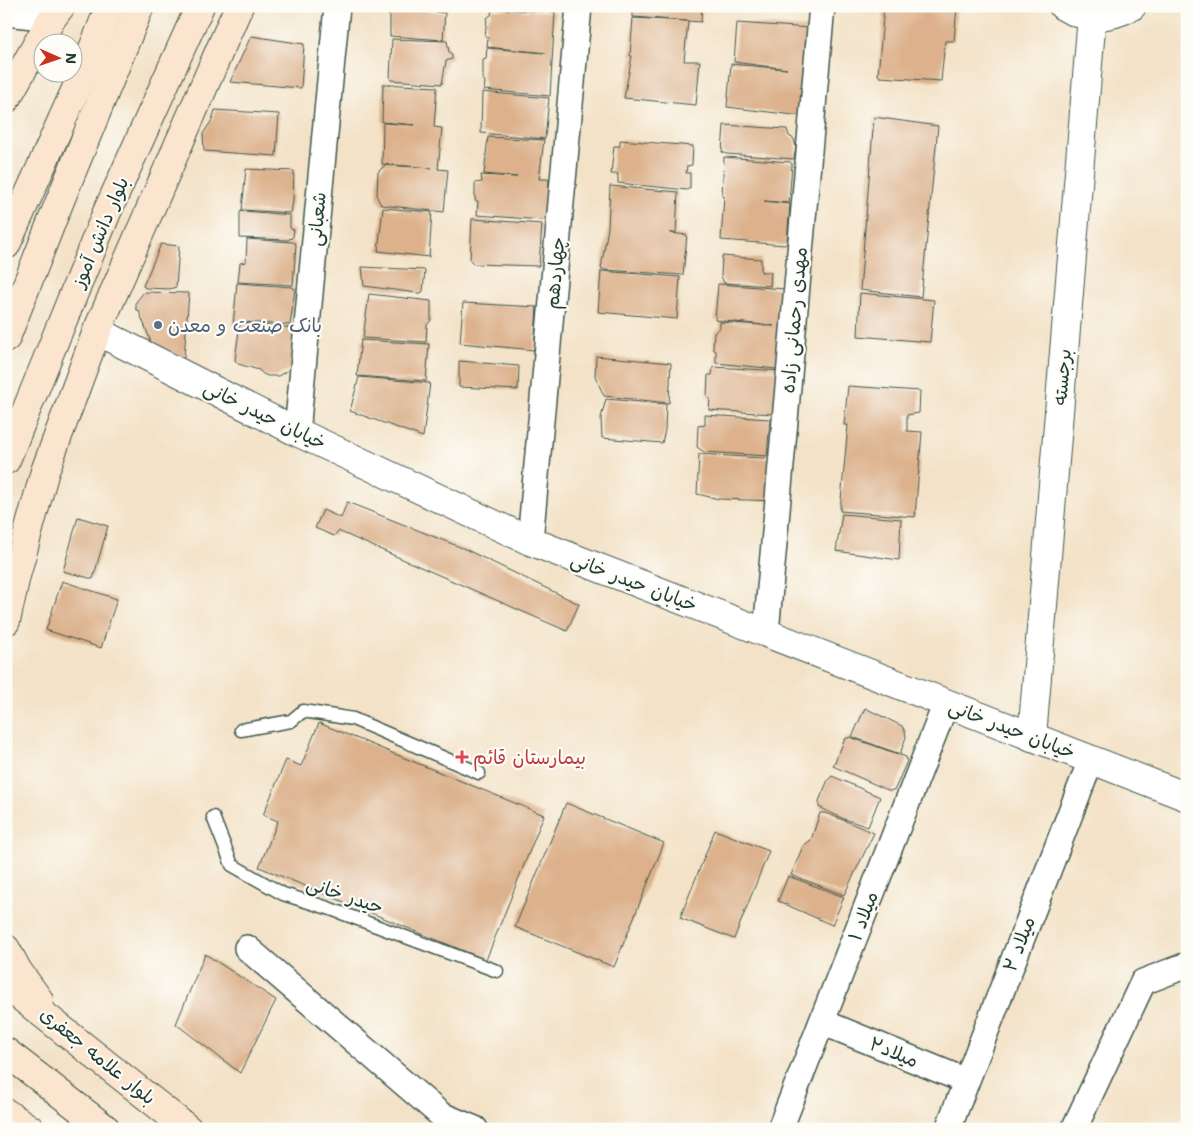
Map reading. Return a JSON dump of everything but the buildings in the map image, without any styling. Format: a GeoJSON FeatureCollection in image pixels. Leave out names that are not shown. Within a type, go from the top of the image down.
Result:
{"type":"FeatureCollection","features":[{"type":"Feature","properties":{"kind":"main road"},"geometry":{"type":"LineString","coordinates":[[6,245],[84,71],[110,6]]}},
{"type":"Feature","properties":{"kind":"main road"},"geometry":{"type":"LineString","coordinates":[[6,338],[140,6]]}},
{"type":"Feature","properties":{"kind":"main road","name":"بلوار دانش آموز"},"geometry":{"type":"LineString","coordinates":[[6,460],[107,212],[200,6]]}},
{"type":"Feature","properties":{"kind":"main road"},"geometry":{"type":"LineString","coordinates":[[6,621],[16,576],[45,472],[98,330],[239,6]]}},
{"type":"Feature","properties":{"kind":"main road"},"geometry":{"type":"LineString","coordinates":[[6,99],[56,12]]}},
{"type":"Feature","properties":{"kind":"main road"},"geometry":{"type":"LineString","coordinates":[[6,949],[18,971],[53,1020]]}},
{"type":"Feature","properties":{"kind":"main road","name":"بلوار علامه جعفری"},"geometry":{"type":"LineString","coordinates":[[6,985],[53,1020],[188,1129]]}},
{"type":"Feature","properties":{"kind":"main road"},"geometry":{"type":"LineString","coordinates":[[6,1052],[106,1129]]}},
{"type":"Feature","properties":{"kind":"main road"},"geometry":{"type":"LineString","coordinates":[[6,1113],[30,1129]]}},
{"type":"Feature","properties":{"kind":"street","name":"شعبانی"},"geometry":{"type":"LineString","coordinates":[[297,432],[338,6]]}},
{"type":"Feature","properties":{"kind":"street","name":"چهاردهم"},"geometry":{"type":"LineString","coordinates":[[530,540],[580,6]]}},
{"type":"Feature","properties":{"kind":"street","name":"مهدی رحمانی زاده"},"geometry":{"type":"LineString","coordinates":[[766,633],[822,6]]}},
{"type":"Feature","properties":{"kind":"street"},"geometry":{"type":"LineString","coordinates":[[1063,6],[1071,11],[1092,16],[1112,15],[1132,6]]}},
{"type":"Feature","properties":{"kind":"street"},"geometry":{"type":"LineString","coordinates":[[6,13],[56,12]]}},
{"type":"Feature","properties":{"kind":"street","name":"برجسته"},"geometry":{"type":"LineString","coordinates":[[1032,737],[1092,16]]}},
{"type":"Feature","properties":{"kind":"street","name":"خیابان حیدر خانی"},"geometry":{"type":"LineString","coordinates":[[98,330],[297,432],[530,540],[1187,797]]}},
{"type":"Feature","properties":{"kind":"street","name":"میلاد ۱"},"geometry":{"type":"LineString","coordinates":[[780,1129],[946,703]]}},
{"type":"Feature","properties":{"kind":"street","name":"میلاد ۲"},"geometry":{"type":"LineString","coordinates":[[948,1129],[1091,760]]}},
{"type":"Feature","properties":{"kind":"street"},"geometry":{"type":"LineString","coordinates":[[247,948],[441,1115],[475,1129]]}},
{"type":"Feature","properties":{"kind":"street"},"geometry":{"type":"LineString","coordinates":[[1074,1129],[1143,982],[1187,965]]}},
{"type":"Feature","properties":{"kind":"street","name":"میلاد۲"},"geometry":{"type":"LineString","coordinates":[[822,1022],[966,1081]]}},
{"type":"Feature","properties":{"kind":"lane"},"geometry":{"type":"LineString","coordinates":[[242,730],[291,721],[302,711],[353,720],[479,773]]}},
{"type":"Feature","properties":{"kind":"lane","name":"حیدر خانی"},"geometry":{"type":"LineString","coordinates":[[213,817],[232,865],[283,894],[328,908],[497,971]]}},
{"type":"Feature","properties":{"kind":"place","name":"بانک صنعت و معدن"},"geometry":{"type":"Point","coordinates":[158,325]}},
{"type":"Feature","properties":{"kind":"place","name":"بیمارستان قائم"},"geometry":{"type":"Point","coordinates":[462,757]}}]}
